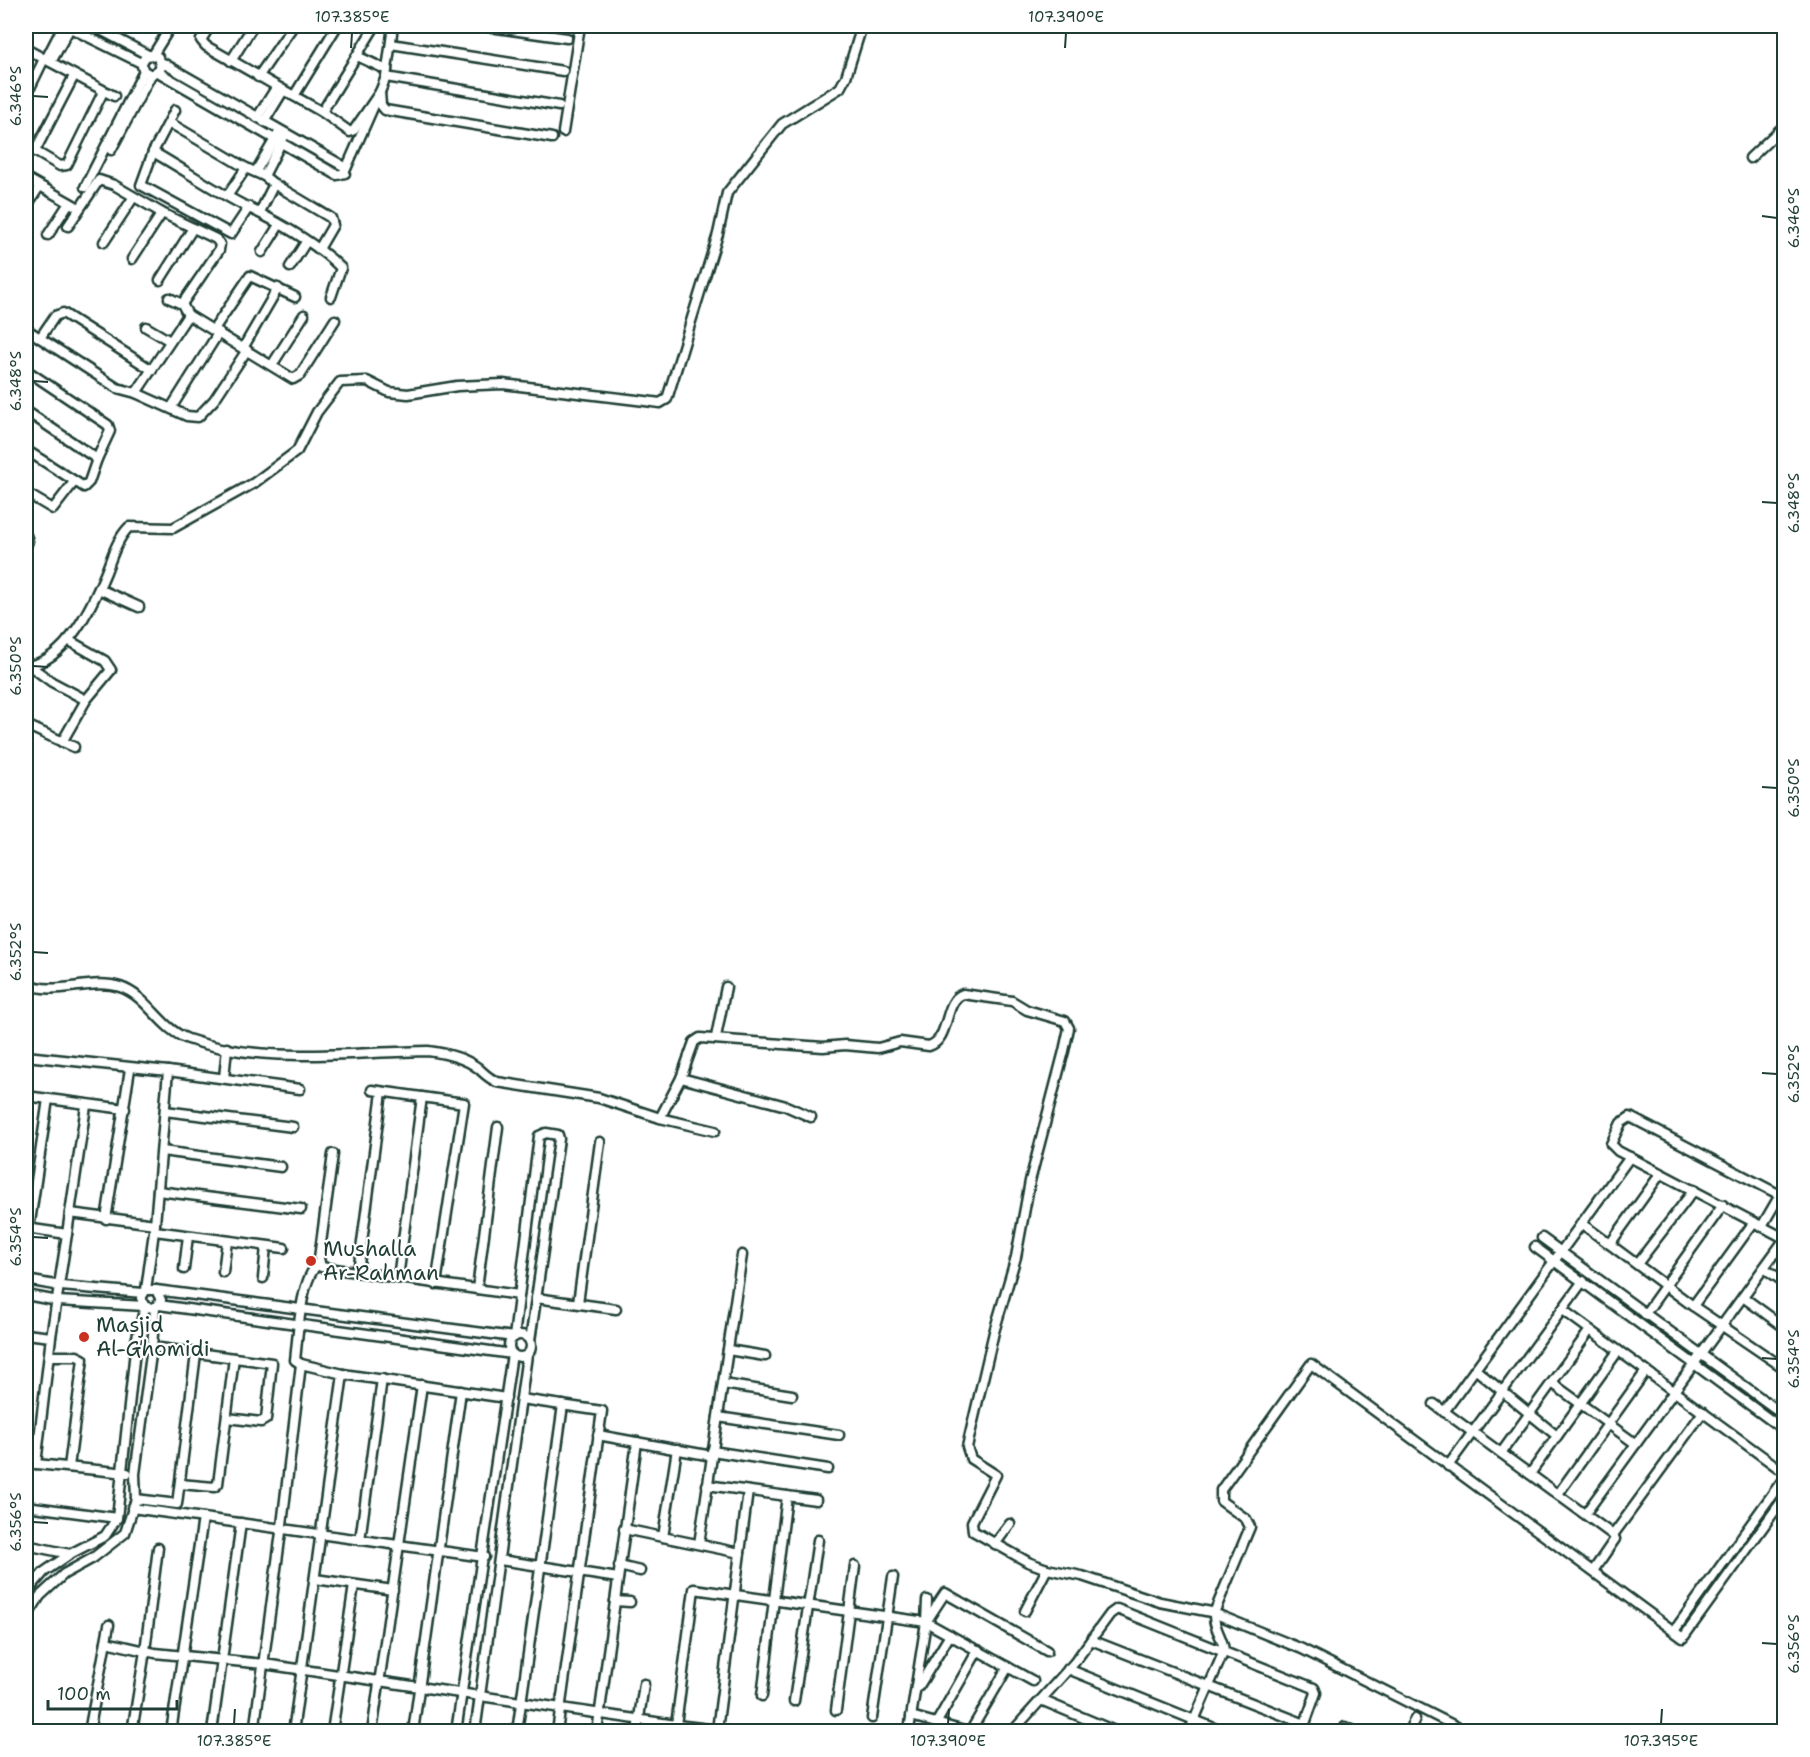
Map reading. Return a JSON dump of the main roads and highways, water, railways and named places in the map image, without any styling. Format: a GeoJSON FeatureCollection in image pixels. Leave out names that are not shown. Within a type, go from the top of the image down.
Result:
{"type":"FeatureCollection","features":[{"type":"Feature","properties":{"kind":"place","name":"Mushalla Ar-Rahman"},"geometry":{"type":"Point","coordinates":[311,1261]}},
{"type":"Feature","properties":{"kind":"place","name":"Masjid Al-Ghomidi"},"geometry":{"type":"Point","coordinates":[84,1337]}}]}
